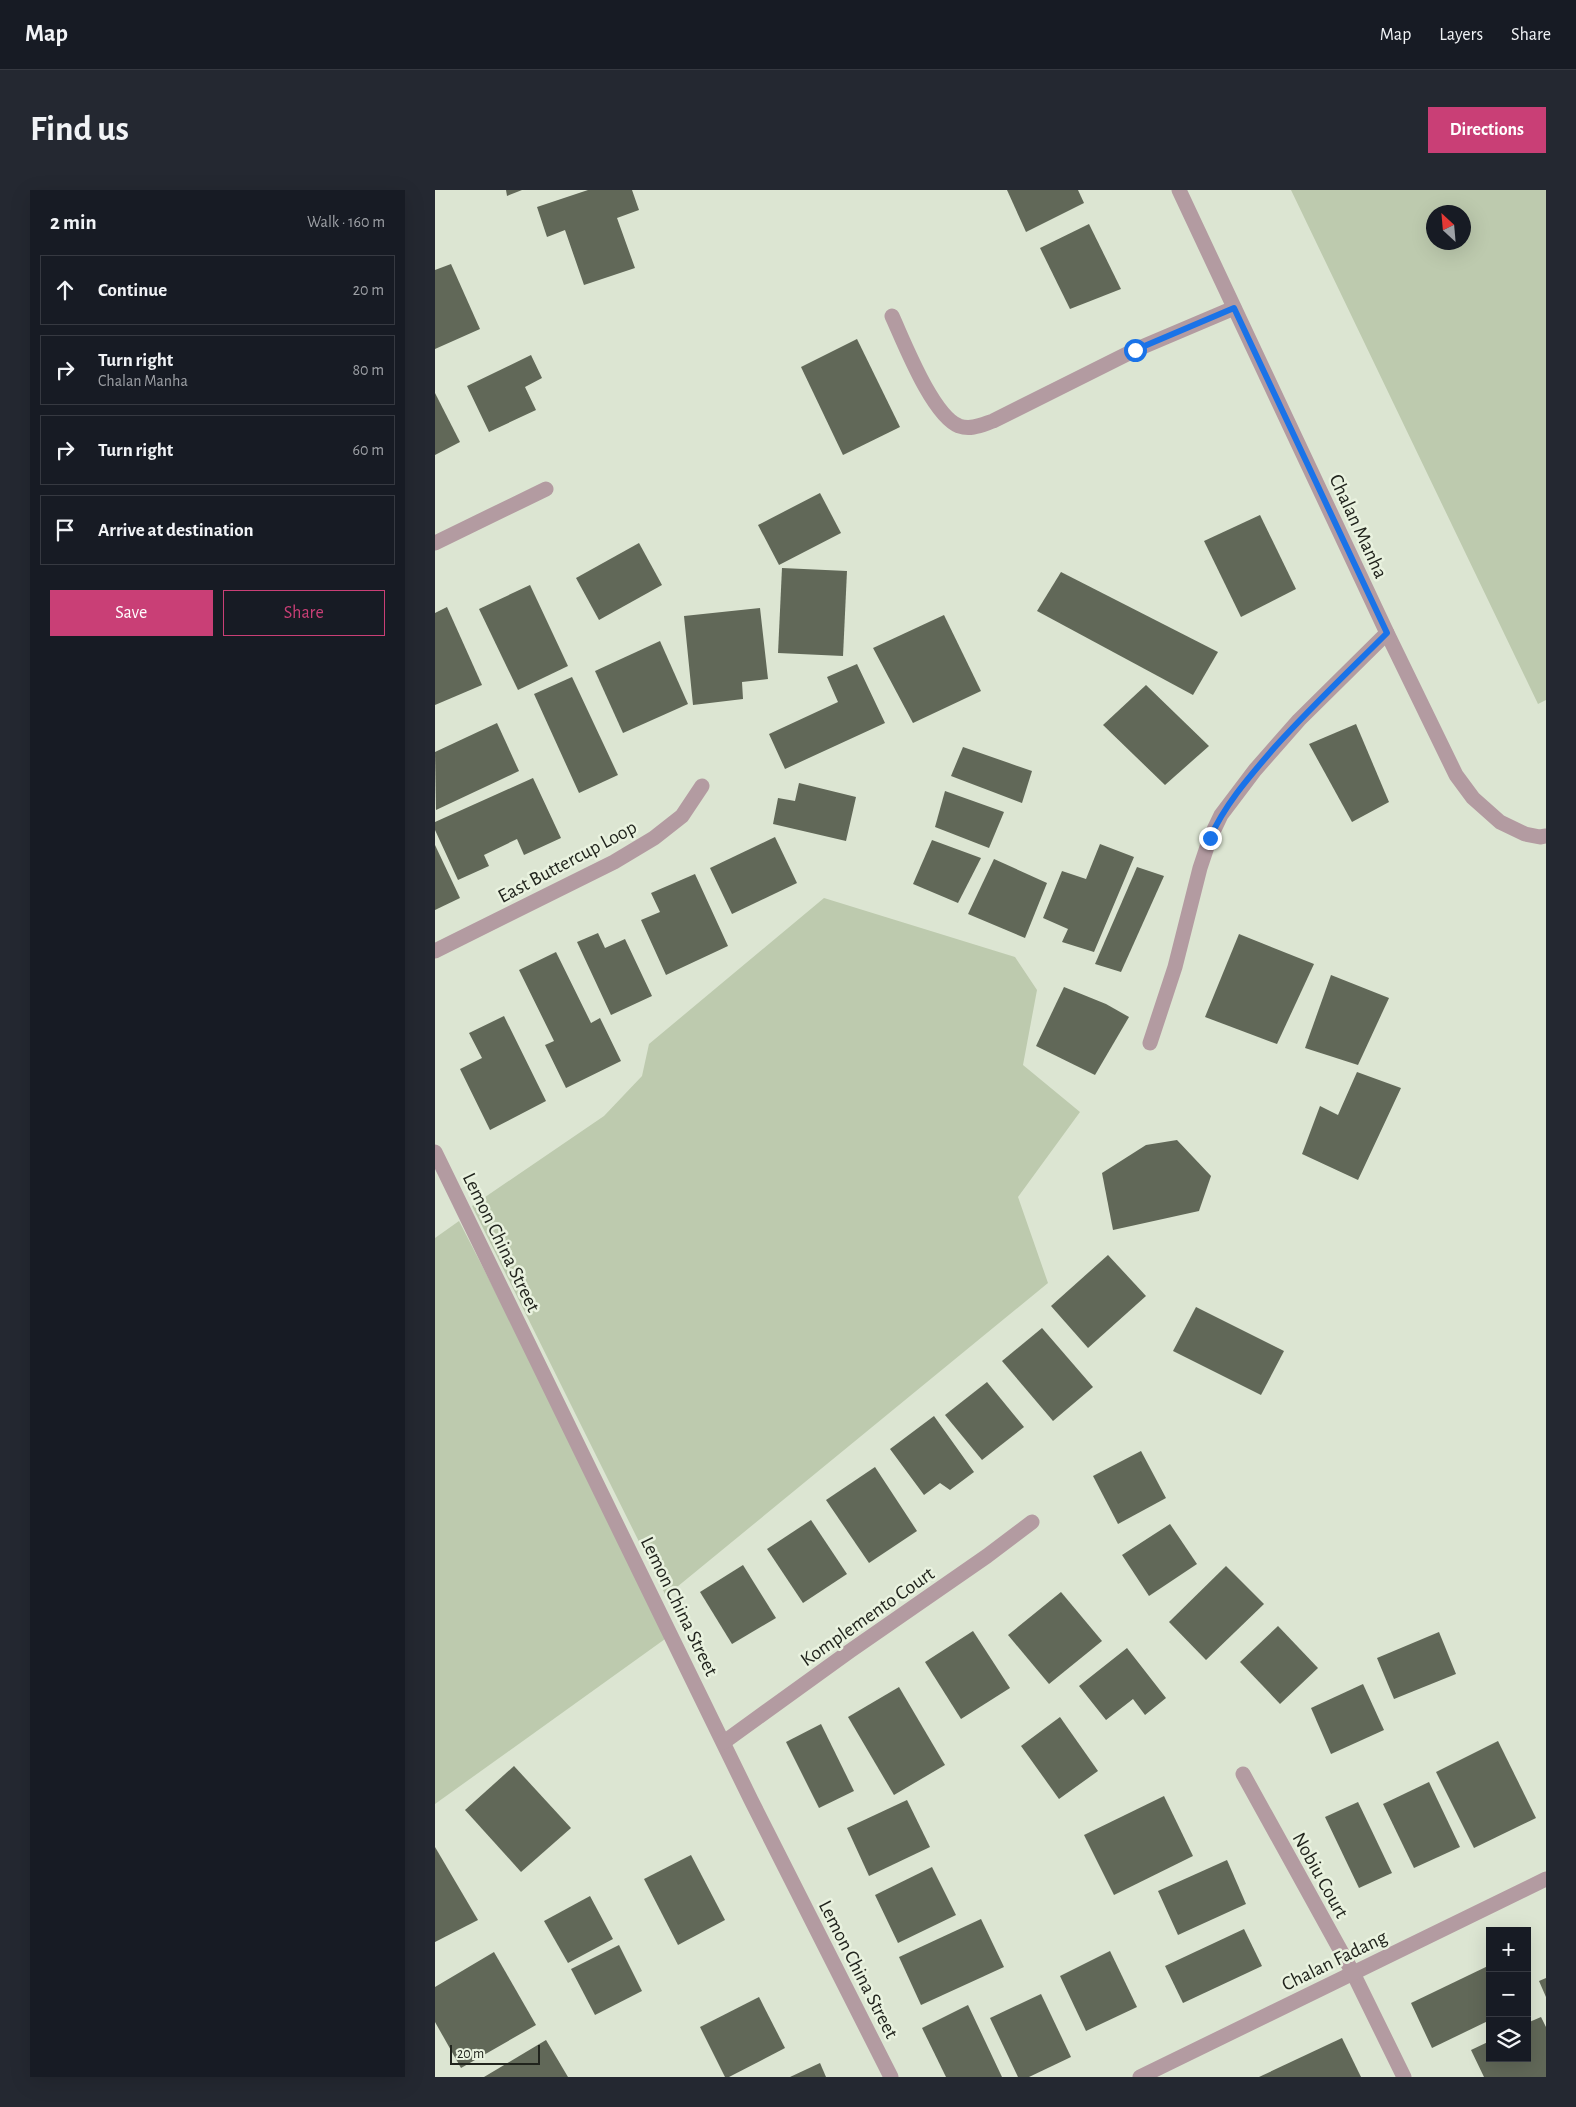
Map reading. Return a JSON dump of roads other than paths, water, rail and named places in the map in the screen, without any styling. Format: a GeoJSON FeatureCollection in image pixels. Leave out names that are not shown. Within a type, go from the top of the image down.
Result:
{"type":"FeatureCollection","features":[{"type":"Feature","properties":{"kind":"street","name":"Chalan Manha"},"geometry":{"type":"LineString","coordinates":[[1179,190],[1387,633],[1456,775],[1473,798],[1500,822],[1525,834],[1540,837],[1546,836]]}},
{"type":"Feature","properties":{"kind":"street"},"geometry":{"type":"LineString","coordinates":[[892,316],[922,381],[935,402],[951,421],[957,425],[972,428],[993,421],[1135,350],[1234,308]]}},
{"type":"Feature","properties":{"kind":"street"},"geometry":{"type":"LineString","coordinates":[[435,543],[546,489]]}},
{"type":"Feature","properties":{"kind":"street"},"geometry":{"type":"LineString","coordinates":[[1150,1043],[1175,967],[1200,868],[1210,838],[1221,815],[1255,770],[1299,720],[1387,633]]}},
{"type":"Feature","properties":{"kind":"street","name":"East Buttercup Loop"},"geometry":{"type":"LineString","coordinates":[[435,951],[614,862],[654,838],[682,816],[702,786]]}},
{"type":"Feature","properties":{"kind":"street","name":"Lemon China Street"},"geometry":{"type":"LineString","coordinates":[[435,1152],[826,1951],[891,2077]]}},
{"type":"Feature","properties":{"kind":"street","name":"Komplemento Court"},"geometry":{"type":"LineString","coordinates":[[724,1742],[850,1651],[987,1556],[1032,1522]]}},
{"type":"Feature","properties":{"kind":"street","name":"Nobiu Court"},"geometry":{"type":"LineString","coordinates":[[1243,1774],[1353,1973],[1404,2077]]}},
{"type":"Feature","properties":{"kind":"street","name":"Chalan Fadang"},"geometry":{"type":"LineString","coordinates":[[1140,2077],[1546,1879]]}}]}
